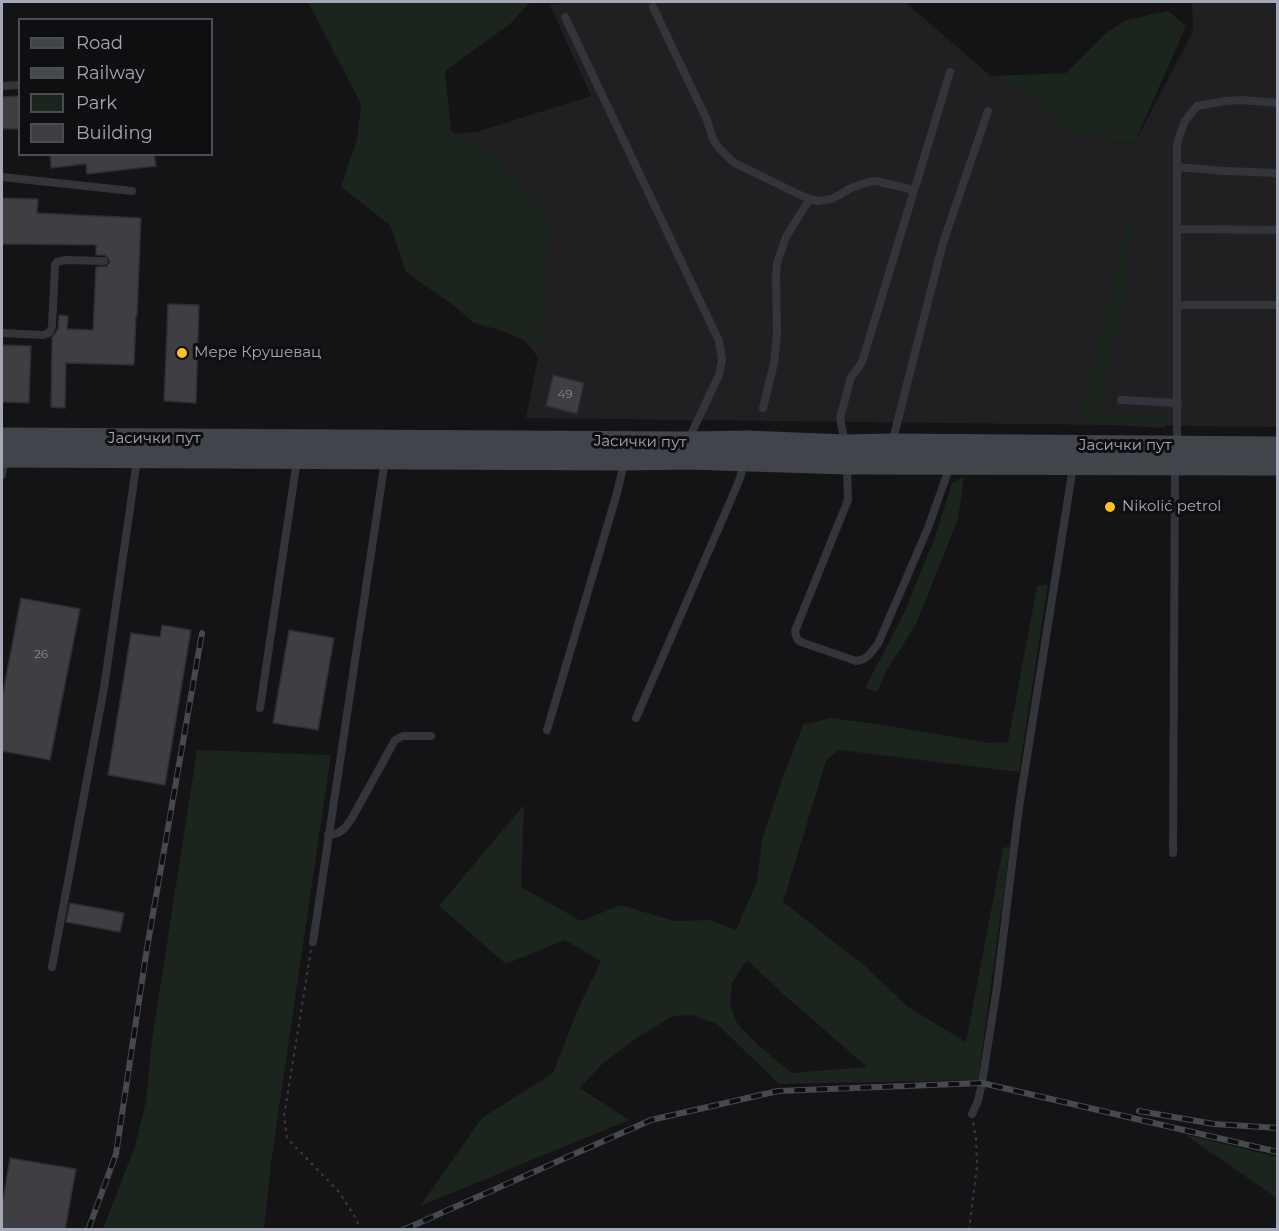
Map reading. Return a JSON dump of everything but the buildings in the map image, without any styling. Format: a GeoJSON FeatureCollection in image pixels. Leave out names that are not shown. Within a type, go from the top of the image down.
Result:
{"type":"FeatureCollection","features":[{"type":"Feature","properties":{"kind":"main road","name":"Јасички пут"},"geometry":{"type":"LineString","coordinates":[[846,454],[891,444],[952,454]]}},
{"type":"Feature","properties":{"kind":"main road","name":"Јасички пут"},"geometry":{"type":"LineString","coordinates":[[2,457],[38,448],[1176,455],[1278,447]]}},
{"type":"Feature","properties":{"kind":"main road","name":"Јасички пут"},"geometry":{"type":"LineString","coordinates":[[1176,455],[1278,465]]}},
{"type":"Feature","properties":{"kind":"lane"},"geometry":{"type":"LineString","coordinates":[[653,7],[707,120],[713,139],[733,162],[809,200],[831,199],[859,184],[876,181],[914,190]]}},
{"type":"Feature","properties":{"kind":"lane"},"geometry":{"type":"LineString","coordinates":[[565,17],[719,341],[722,359],[719,375],[693,430],[688,451]]}},
{"type":"Feature","properties":{"kind":"lane"},"geometry":{"type":"LineString","coordinates":[[950,72],[863,359],[851,377],[840,418],[846,454],[848,500],[795,631],[797,639],[856,661],[869,655],[878,644],[928,528],[952,454]]}},
{"type":"Feature","properties":{"kind":"lane"},"geometry":{"type":"LineString","coordinates":[[2,86],[18,85]]}},
{"type":"Feature","properties":{"kind":"lane"},"geometry":{"type":"LineString","coordinates":[[1173,853],[1178,403],[1177,145],[1185,121],[1197,106],[1240,100],[1278,104]]}},
{"type":"Feature","properties":{"kind":"lane"},"geometry":{"type":"LineString","coordinates":[[891,444],[943,243],[988,111]]}},
{"type":"Feature","properties":{"kind":"lane"},"geometry":{"type":"LineString","coordinates":[[1178,167],[1278,173]]}},
{"type":"Feature","properties":{"kind":"lane"},"geometry":{"type":"LineString","coordinates":[[2,177],[132,191]]}},
{"type":"Feature","properties":{"kind":"lane"},"geometry":{"type":"LineString","coordinates":[[763,408],[774,363],[777,334],[777,263],[786,237],[809,200]]}},
{"type":"Feature","properties":{"kind":"lane"},"geometry":{"type":"LineString","coordinates":[[1178,229],[1278,230]]}},
{"type":"Feature","properties":{"kind":"lane"},"geometry":{"type":"LineString","coordinates":[[2,333],[43,335],[49,333],[52,327],[55,265],[61,260],[104,261]]}},
{"type":"Feature","properties":{"kind":"lane"},"geometry":{"type":"LineString","coordinates":[[1178,305],[1278,305]]}},
{"type":"Feature","properties":{"kind":"lane"},"geometry":{"type":"LineString","coordinates":[[1121,400],[1178,403]]}},
{"type":"Feature","properties":{"kind":"lane"},"geometry":{"type":"LineString","coordinates":[[52,967],[104,688],[138,448]]}},
{"type":"Feature","properties":{"kind":"lane"},"geometry":{"type":"LineString","coordinates":[[260,708],[298,449]]}},
{"type":"Feature","properties":{"kind":"lane"},"geometry":{"type":"LineString","coordinates":[[312,942],[387,449]]}},
{"type":"Feature","properties":{"kind":"lane"},"geometry":{"type":"LineString","coordinates":[[547,730],[617,493],[625,451]]}},
{"type":"Feature","properties":{"kind":"lane"},"geometry":{"type":"LineString","coordinates":[[636,718],[740,478],[746,451]]}},
{"type":"Feature","properties":{"kind":"lane"},"geometry":{"type":"LineString","coordinates":[[972,1114],[982,1083],[997,987],[1018,807],[1073,455]]}},
{"type":"Feature","properties":{"kind":"lane"},"geometry":{"type":"LineString","coordinates":[[328,835],[338,833],[345,828],[395,740],[403,736],[431,736]]}},
{"type":"Feature","properties":{"kind":"path"},"geometry":{"type":"LineString","coordinates":[[312,942],[284,1116],[287,1138],[339,1192],[361,1230]]}},
{"type":"Feature","properties":{"kind":"path"},"geometry":{"type":"LineString","coordinates":[[969,1230],[977,1166],[972,1114]]}},
{"type":"Feature","properties":{"kind":"shaded area"},"geometry":{"type":"Polygon","coordinates":[[[568,2],[905,2],[991,76],[1032,98],[1073,136],[1134,144],[1193,31],[1192,2],[1277,2],[1277,427],[526,418],[538,357],[477,281],[403,137],[476,132],[591,96],[550,5],[568,2]]]}},
{"type":"Feature","properties":{"kind":"green space"},"geometry":{"type":"Polygon","coordinates":[[[308,2],[530,2],[510,24],[445,71],[451,131],[497,155],[549,221],[539,347],[503,331],[474,323],[406,272],[390,225],[341,187],[357,140],[361,104],[308,2]]]}},
{"type":"Feature","properties":{"kind":"green space"},"geometry":{"type":"Polygon","coordinates":[[[1168,11],[1186,26],[1134,144],[1073,136],[1032,98],[991,76],[1066,73],[1105,34],[1126,20],[1168,11]]]}},
{"type":"Feature","properties":{"kind":"green space"},"geometry":{"type":"Polygon","coordinates":[[[1135,192],[1127,289],[1098,414],[1167,413],[1165,428],[1078,423],[1135,192]]]}},
{"type":"Feature","properties":{"kind":"green space"},"geometry":{"type":"Polygon","coordinates":[[[964,477],[958,519],[916,624],[886,672],[877,692],[865,688],[903,615],[934,540],[952,483],[964,477]]]}},
{"type":"Feature","properties":{"kind":"green space"},"geometry":{"type":"Polygon","coordinates":[[[1048,584],[1019,772],[839,750],[826,761],[783,902],[865,966],[908,1007],[966,1042],[1003,848],[1010,846],[978,1080],[779,1084],[717,1024],[692,1015],[673,1016],[638,1037],[601,1065],[580,1088],[629,1120],[420,1206],[482,1118],[553,1073],[578,1009],[601,961],[565,940],[506,964],[439,906],[524,805],[521,887],[581,921],[621,905],[674,921],[710,920],[736,930],[757,882],[762,839],[803,725],[830,718],[989,743],[1008,742],[1037,586],[1048,584]],[[747,960],[732,983],[730,1005],[737,1023],[759,1046],[792,1073],[867,1067],[747,960]]]}},
{"type":"Feature","properties":{"kind":"green space"},"geometry":{"type":"Polygon","coordinates":[[[197,750],[331,755],[272,1155],[264,1229],[103,1229],[135,1146],[146,1101],[152,1040],[197,750]]]}},
{"type":"Feature","properties":{"kind":"green space"},"geometry":{"type":"Polygon","coordinates":[[[1184,1134],[1277,1157],[1277,1198],[1184,1134]]]}},
{"type":"Feature","properties":{"kind":"railway"},"geometry":{"type":"LineString","coordinates":[[88,1230],[116,1154],[147,948],[202,633]]}},
{"type":"Feature","properties":{"kind":"railway"},"geometry":{"type":"LineString","coordinates":[[403,1230],[651,1120],[778,1091],[982,1083],[1278,1152]]}},
{"type":"Feature","properties":{"kind":"railway"},"geometry":{"type":"LineString","coordinates":[[1139,1111],[1214,1124],[1278,1128]]}},
{"type":"Feature","properties":{"kind":"place","name":"Мере Крушевац"},"geometry":{"type":"Point","coordinates":[182,353]}},
{"type":"Feature","properties":{"kind":"place","name":"Nikolić petrol"},"geometry":{"type":"Point","coordinates":[1110,507]}}]}
